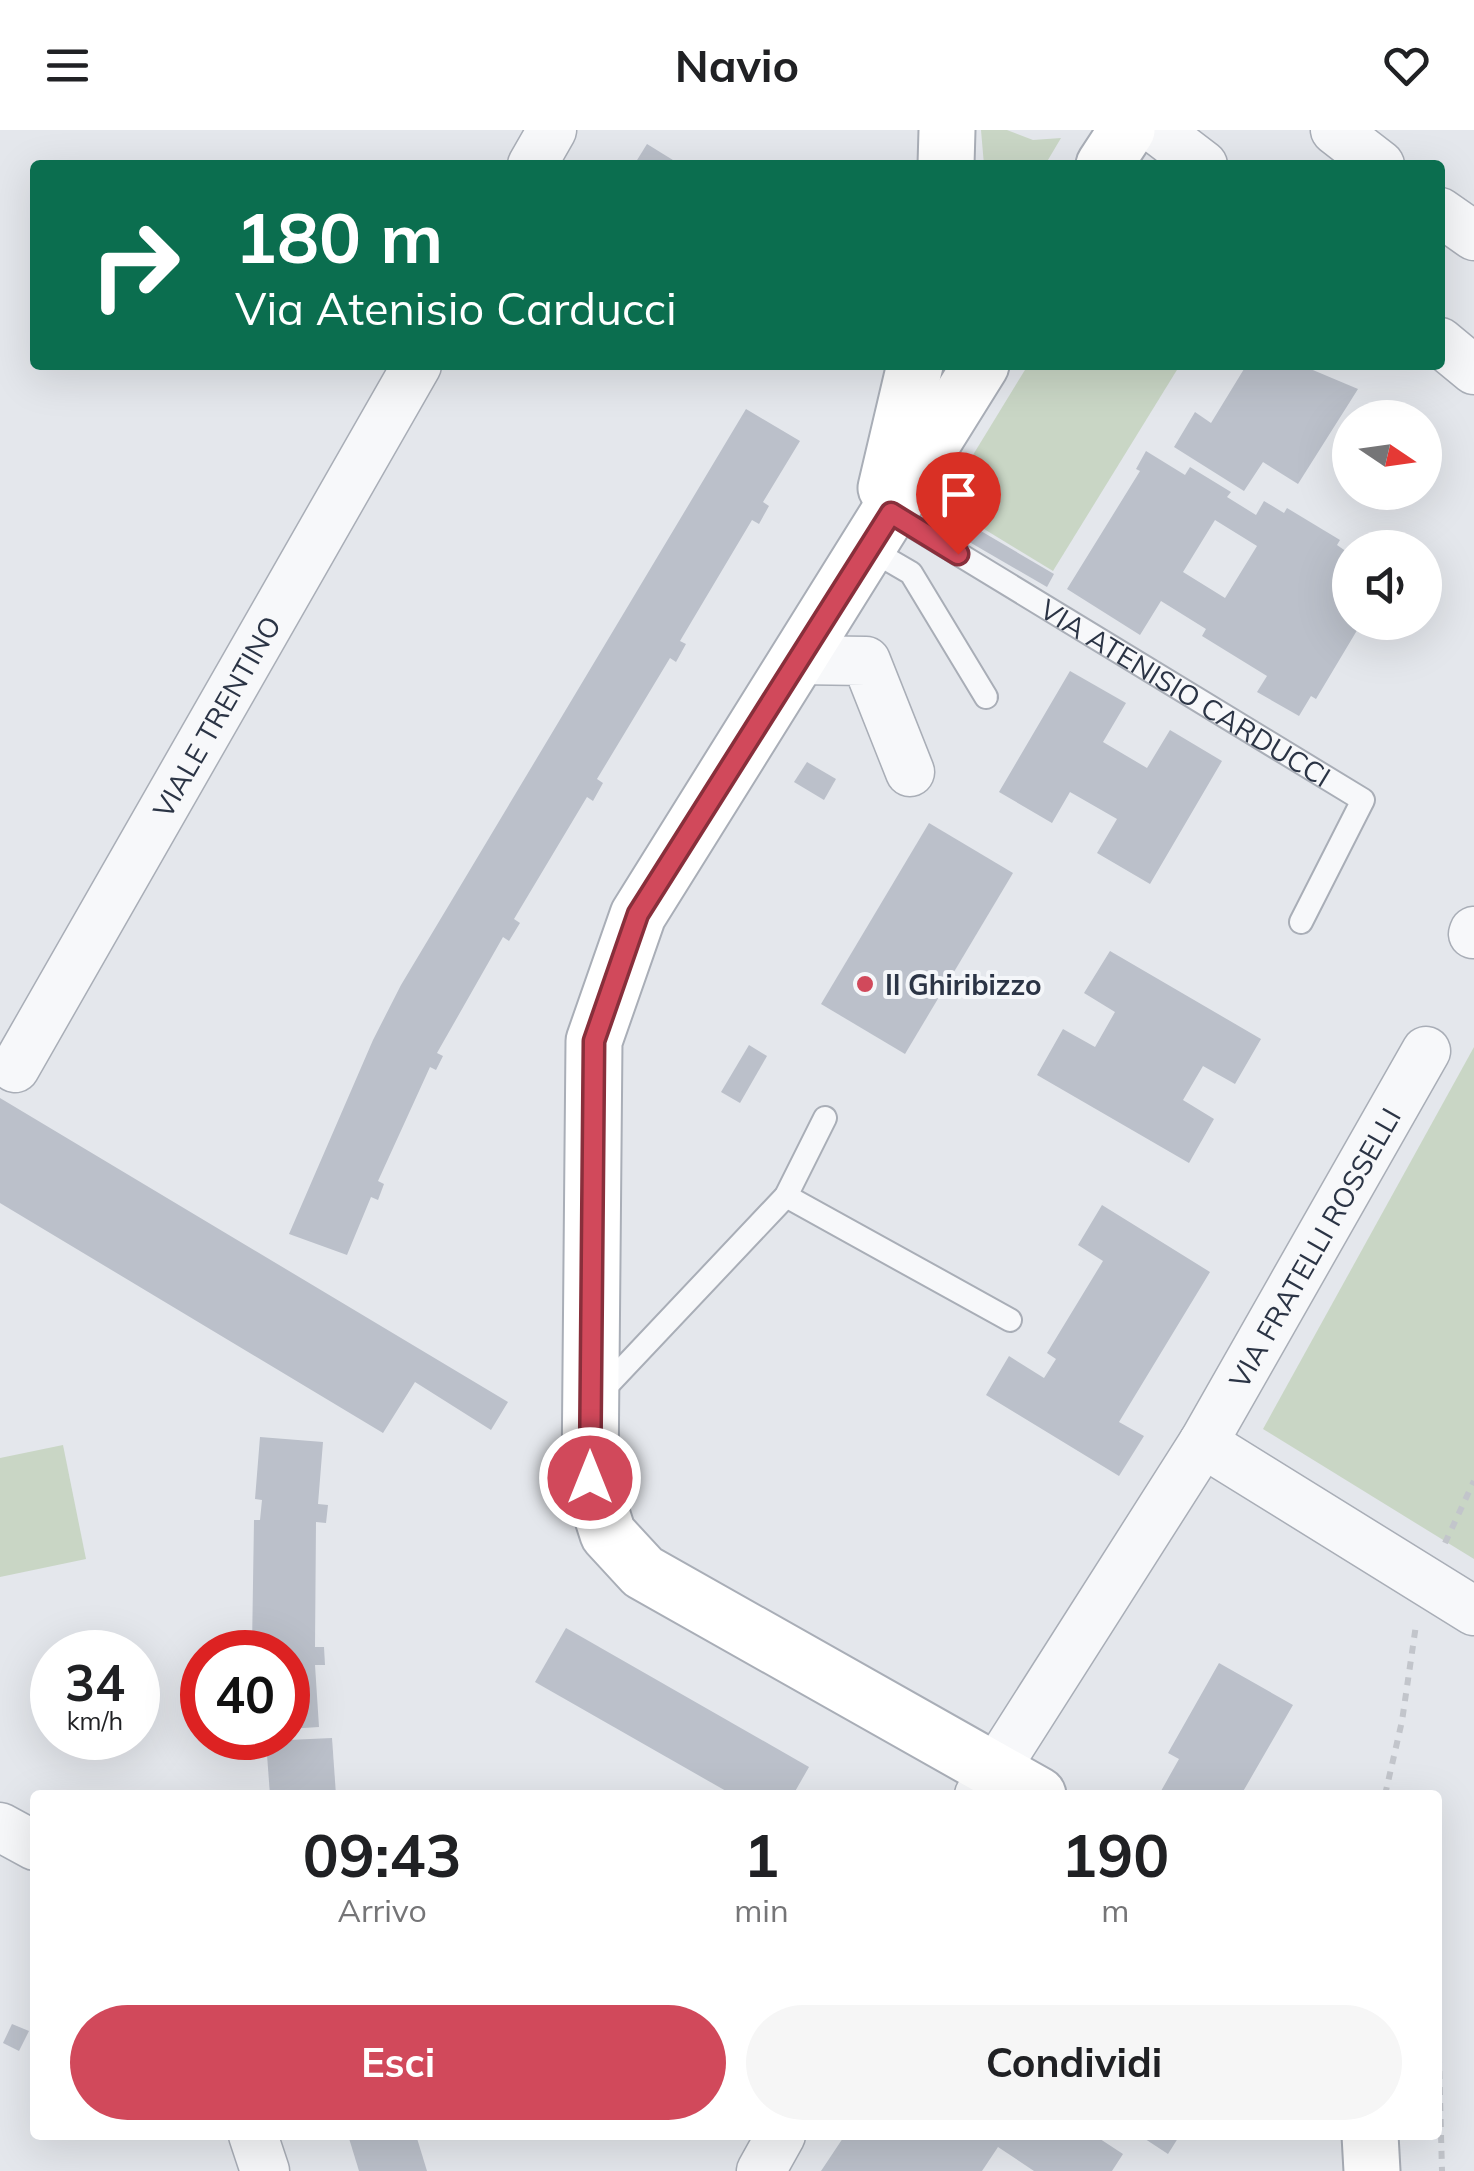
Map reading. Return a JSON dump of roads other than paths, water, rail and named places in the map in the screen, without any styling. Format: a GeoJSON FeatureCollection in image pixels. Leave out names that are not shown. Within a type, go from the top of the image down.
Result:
{"type":"FeatureCollection","features":[{"type":"Feature","properties":{"kind":"street"},"geometry":{"type":"LineString","coordinates":[[535,160],[552,130]]}},
{"type":"Feature","properties":{"kind":"street"},"geometry":{"type":"LineString","coordinates":[[946,130],[946,160]]}},
{"type":"Feature","properties":{"kind":"street"},"geometry":{"type":"LineString","coordinates":[[1095,160],[1106,130]]}},
{"type":"Feature","properties":{"kind":"street"},"geometry":{"type":"LineString","coordinates":[[1107,160],[1127,130]]}},
{"type":"Feature","properties":{"kind":"street"},"geometry":{"type":"LineString","coordinates":[[1157,130],[1197,160]]}},
{"type":"Feature","properties":{"kind":"street"},"geometry":{"type":"LineString","coordinates":[[1334,130],[1373,160]]}},
{"type":"Feature","properties":{"kind":"street"},"geometry":{"type":"LineString","coordinates":[[1445,216],[1474,236]]}},
{"type":"Feature","properties":{"kind":"street"},"geometry":{"type":"LineString","coordinates":[[1445,346],[1474,371],[1474,381]]}},
{"type":"Feature","properties":{"kind":"street","name":"VIALE TRENTINO"},"geometry":{"type":"LineString","coordinates":[[15,1068],[415,370]]}},
{"type":"Feature","properties":{"kind":"street"},"geometry":{"type":"LineString","coordinates":[[879,530],[914,370]]}},
{"type":"Feature","properties":{"kind":"street"},"geometry":{"type":"LineString","coordinates":[[977,370],[638,914],[594,1041],[590,1478],[608,1534],[643,1572],[1003,1786]]}},
{"type":"Feature","properties":{"kind":"street"},"geometry":{"type":"LineString","coordinates":[[797,660],[866,661],[910,772]]}},
{"type":"Feature","properties":{"kind":"street","name":"VIA FRATELLI ROSSELLI"},"geometry":{"type":"LineString","coordinates":[[1003,1786],[1426,1051]]}},
{"type":"Feature","properties":{"kind":"street"},"geometry":{"type":"LineString","coordinates":[[1203,1444],[1474,1611]]}},
{"type":"Feature","properties":{"kind":"street"},"geometry":{"type":"LineString","coordinates":[[0,1827],[30,1843]]}},
{"type":"Feature","properties":{"kind":"street"},"geometry":{"type":"LineString","coordinates":[[256,2140],[265,2171]]}},
{"type":"Feature","properties":{"kind":"street"},"geometry":{"type":"LineString","coordinates":[[760,2171],[779,2140]]}},
{"type":"Feature","properties":{"kind":"street"},"geometry":{"type":"LineString","coordinates":[[1370,2140],[1372,2171]]}},
{"type":"Feature","properties":{"kind":"lane"},"geometry":{"type":"LineString","coordinates":[[879,530],[911,573],[986,697]]}},
{"type":"Feature","properties":{"kind":"lane","name":"VIA ATENISIO CARDUCCI"},"geometry":{"type":"LineString","coordinates":[[879,530],[1363,800],[1301,922]]}},
{"type":"Feature","properties":{"kind":"lane"},"geometry":{"type":"LineString","coordinates":[[590,1404],[786,1196],[825,1118]]}},
{"type":"Feature","properties":{"kind":"lane"},"geometry":{"type":"LineString","coordinates":[[786,1196],[1010,1320]]}},
{"type":"Feature","properties":{"kind":"place","name":"Il Ghiribizzo"},"geometry":{"type":"Point","coordinates":[865,984]}}]}
